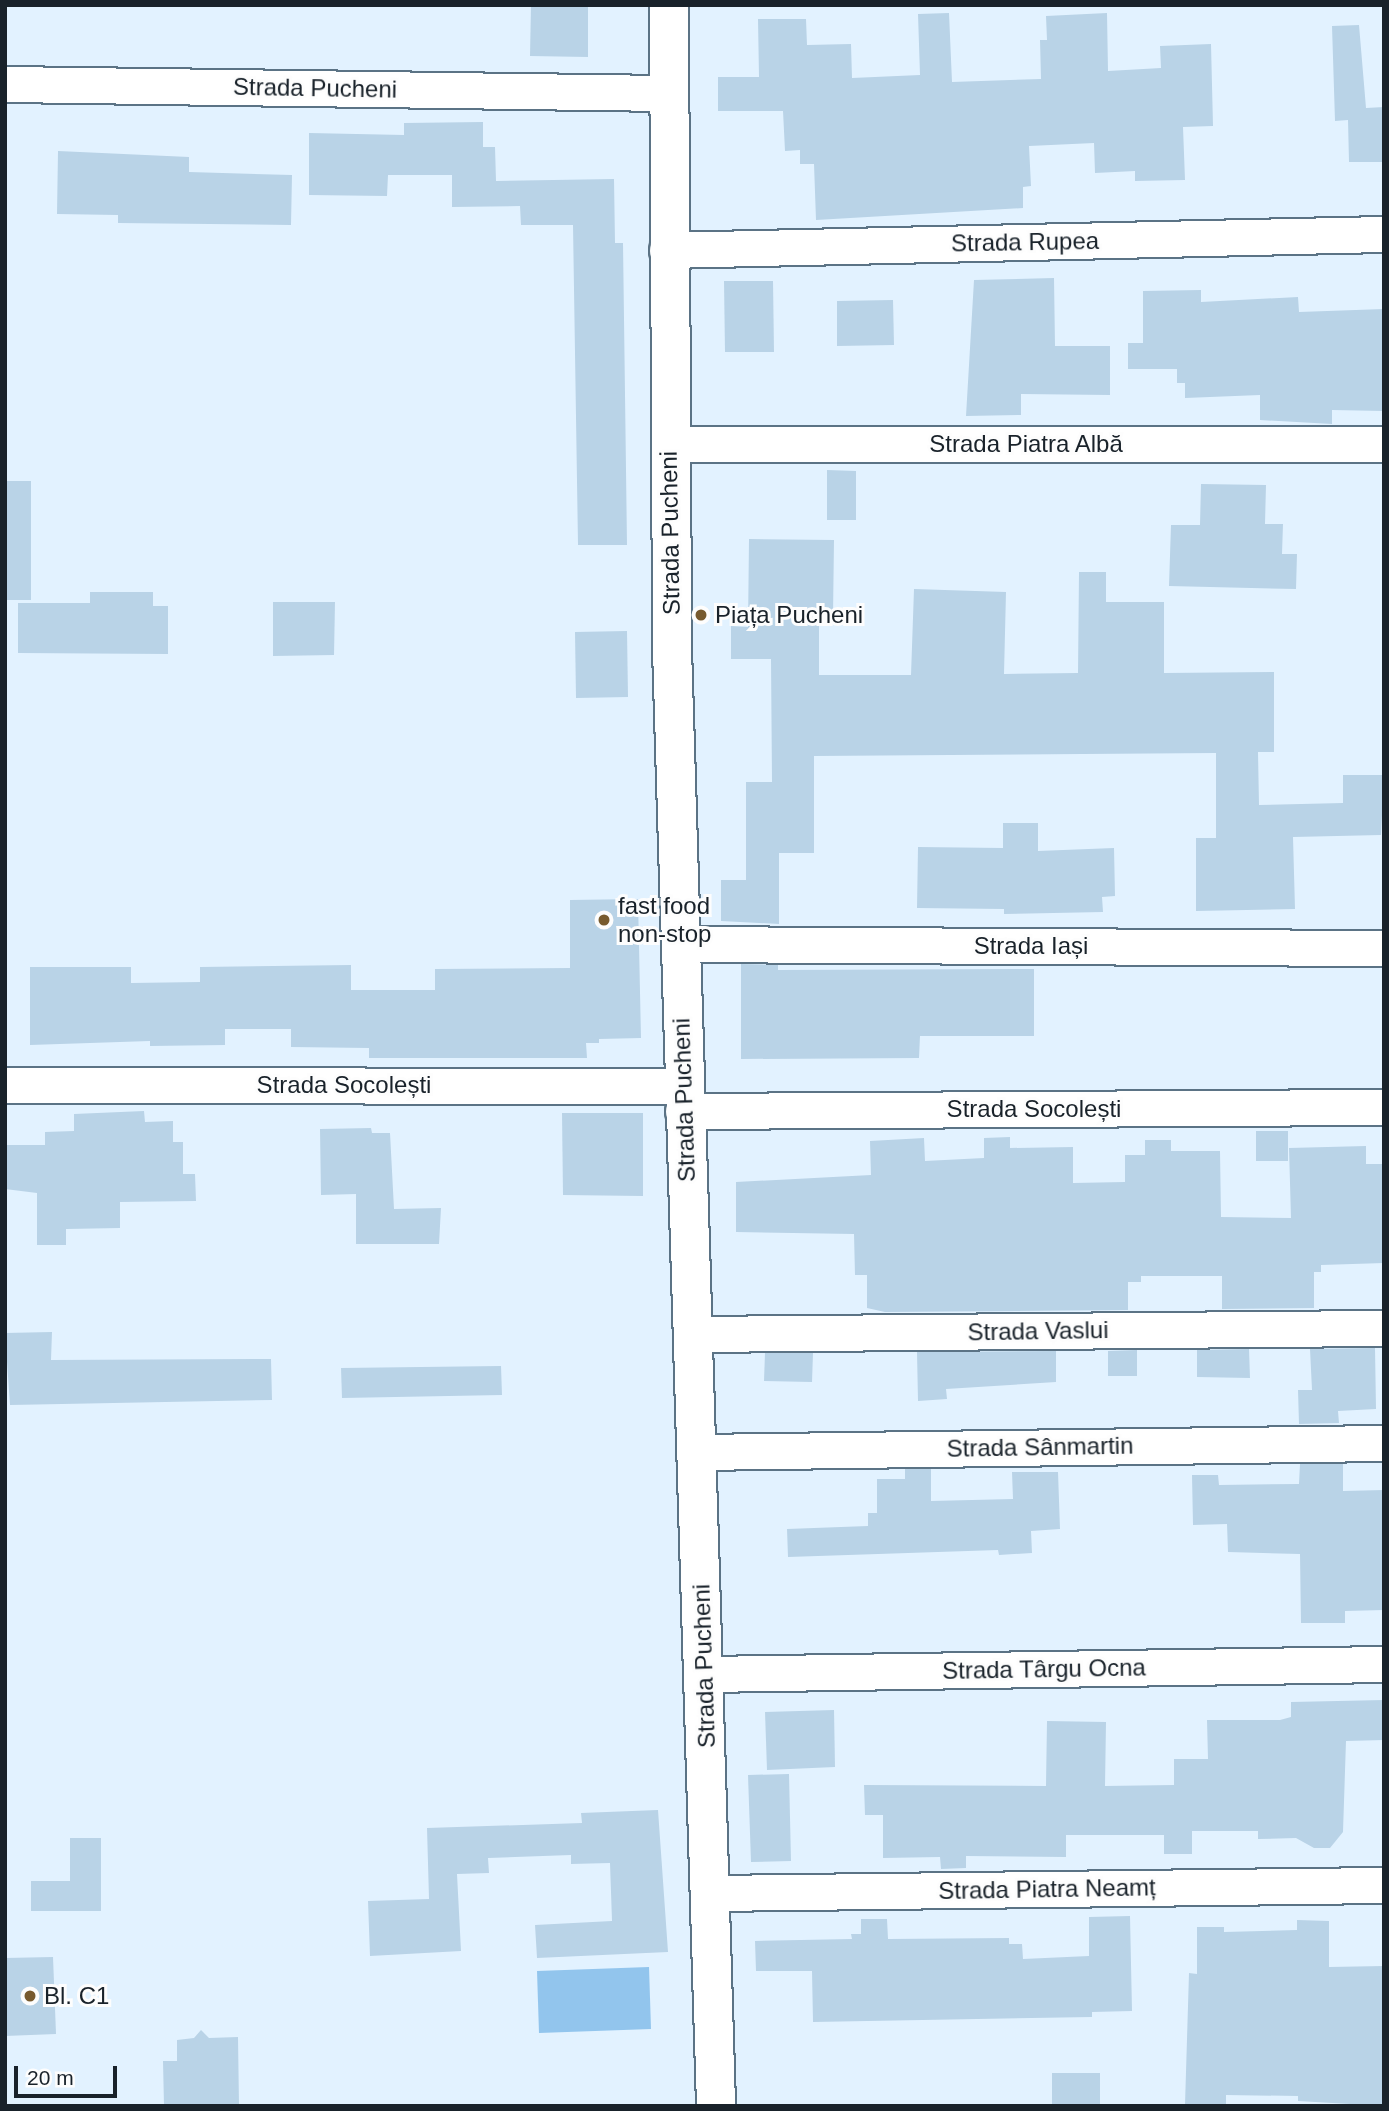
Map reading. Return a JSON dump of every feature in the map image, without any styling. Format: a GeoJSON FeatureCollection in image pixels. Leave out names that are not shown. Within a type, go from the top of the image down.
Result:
{"type":"FeatureCollection","features":[{"type":"Feature","properties":{"kind":"street","name":"Strada Pucheni"},"geometry":{"type":"LineString","coordinates":[[668,5],[669,444],[679,944],[716,2106]]}},
{"type":"Feature","properties":{"kind":"street","name":"Strada Pucheni"},"geometry":{"type":"LineString","coordinates":[[5,84],[667,93]]}},
{"type":"Feature","properties":{"kind":"street","name":"Strada Rupea"},"geometry":{"type":"LineString","coordinates":[[667,250],[1384,234]]}},
{"type":"Feature","properties":{"kind":"street","name":"Strada Piatra Albă"},"geometry":{"type":"LineString","coordinates":[[669,444],[1384,444]]}},
{"type":"Feature","properties":{"kind":"street","name":"Strada Iași"},"geometry":{"type":"LineString","coordinates":[[679,944],[1384,948]]}},
{"type":"Feature","properties":{"kind":"street","name":"Strada Socolești"},"geometry":{"type":"LineString","coordinates":[[5,1085],[683,1099],[1384,1107]]}},
{"type":"Feature","properties":{"kind":"street","name":"Strada Vaslui"},"geometry":{"type":"LineString","coordinates":[[692,1334],[1384,1328]]}},
{"type":"Feature","properties":{"kind":"street","name":"Strada Sânmartin"},"geometry":{"type":"LineString","coordinates":[[696,1452],[1384,1443]]}},
{"type":"Feature","properties":{"kind":"street","name":"Strada Târgu Ocna"},"geometry":{"type":"LineString","coordinates":[[704,1674],[1384,1664]]}},
{"type":"Feature","properties":{"kind":"street","name":"Strada Piatra Neamț"},"geometry":{"type":"LineString","coordinates":[[710,1893],[1384,1885]]}},
{"type":"Feature","properties":{"kind":"shaded area"},"geometry":{"type":"Polygon","coordinates":[[[649,1967],[651,2029],[539,2033],[537,1971],[649,1967]]]}},
{"type":"Feature","properties":{"kind":"building"},"geometry":{"type":"Polygon","coordinates":[[[531,5],[588,5],[588,57],[530,56],[531,5]]]}},
{"type":"Feature","properties":{"kind":"building"},"geometry":{"type":"Polygon","coordinates":[[[949,13],[952,82],[1041,79],[1040,40],[1047,40],[1046,16],[1107,13],[1108,71],[1161,68],[1160,46],[1211,44],[1213,126],[1183,127],[1185,180],[1135,181],[1135,171],[1095,173],[1094,143],[1029,146],[1031,186],[1023,187],[1023,208],[816,220],[814,164],[800,164],[800,150],[785,151],[783,111],[718,111],[718,77],[759,77],[758,19],[806,19],[807,45],[851,44],[852,78],[920,75],[918,14],[949,13]]]}},
{"type":"Feature","properties":{"kind":"building"},"geometry":{"type":"Polygon","coordinates":[[[1359,25],[1366,108],[1384,107],[1384,162],[1349,162],[1348,120],[1335,121],[1332,26],[1359,25]]]}},
{"type":"Feature","properties":{"kind":"building"},"geometry":{"type":"Polygon","coordinates":[[[483,122],[483,147],[495,147],[496,181],[614,179],[615,243],[623,243],[627,545],[578,545],[573,225],[521,225],[520,206],[452,207],[452,175],[388,175],[387,196],[309,195],[309,133],[404,135],[404,123],[483,122]]]}},
{"type":"Feature","properties":{"kind":"building"},"geometry":{"type":"Polygon","coordinates":[[[58,151],[189,157],[189,172],[292,175],[291,225],[118,223],[118,215],[57,214],[58,151]]]}},
{"type":"Feature","properties":{"kind":"building"},"geometry":{"type":"Polygon","coordinates":[[[1054,278],[1055,346],[1110,346],[1110,395],[1021,394],[1021,415],[966,416],[974,280],[1054,278]]]}},
{"type":"Feature","properties":{"kind":"building"},"geometry":{"type":"Polygon","coordinates":[[[724,281],[773,281],[774,352],[725,352],[724,281]]]}},
{"type":"Feature","properties":{"kind":"building"},"geometry":{"type":"Polygon","coordinates":[[[1201,290],[1201,302],[1298,297],[1299,312],[1384,309],[1384,411],[1332,410],[1332,424],[1260,420],[1260,395],[1185,398],[1185,383],[1177,383],[1177,369],[1128,369],[1128,343],[1143,343],[1143,291],[1201,290]]]}},
{"type":"Feature","properties":{"kind":"building"},"geometry":{"type":"Polygon","coordinates":[[[893,300],[894,345],[837,346],[837,301],[893,300]]]}},
{"type":"Feature","properties":{"kind":"building"},"geometry":{"type":"Polygon","coordinates":[[[827,470],[856,471],[856,520],[827,520],[827,470]]]}},
{"type":"Feature","properties":{"kind":"building"},"geometry":{"type":"Polygon","coordinates":[[[5,481],[31,481],[31,600],[5,600],[5,481]]]}},
{"type":"Feature","properties":{"kind":"building"},"geometry":{"type":"Polygon","coordinates":[[[1201,484],[1266,485],[1265,524],[1283,524],[1282,554],[1297,554],[1296,589],[1169,586],[1171,525],[1200,525],[1201,484]]]}},
{"type":"Feature","properties":{"kind":"building"},"geometry":{"type":"Polygon","coordinates":[[[749,539],[834,540],[833,616],[819,616],[819,675],[911,675],[914,589],[1006,592],[1004,674],[1078,673],[1079,572],[1106,572],[1106,602],[1164,602],[1164,673],[1274,672],[1274,752],[1258,752],[1259,805],[1343,803],[1343,775],[1384,775],[1381,835],[1293,837],[1295,909],[1196,911],[1196,838],[1216,838],[1216,753],[814,756],[814,853],[779,853],[779,924],[721,921],[721,880],[746,880],[746,782],[772,782],[771,659],[731,659],[731,626],[748,627],[749,539]]]}},
{"type":"Feature","properties":{"kind":"building"},"geometry":{"type":"Polygon","coordinates":[[[90,592],[153,592],[153,606],[168,606],[168,654],[18,653],[18,603],[90,603],[90,592]]]}},
{"type":"Feature","properties":{"kind":"building"},"geometry":{"type":"Polygon","coordinates":[[[273,602],[335,602],[334,655],[273,656],[273,602]]]}},
{"type":"Feature","properties":{"kind":"building"},"geometry":{"type":"Polygon","coordinates":[[[627,631],[628,697],[576,698],[575,632],[627,631]]]}},
{"type":"Feature","properties":{"kind":"building"},"geometry":{"type":"Polygon","coordinates":[[[1003,823],[1038,823],[1038,851],[1114,848],[1115,896],[1102,897],[1103,912],[1004,914],[1004,909],[917,908],[918,847],[1003,848],[1003,823]]]}},
{"type":"Feature","properties":{"kind":"building"},"geometry":{"type":"Polygon","coordinates":[[[638,899],[641,1038],[599,1039],[599,1043],[586,1043],[587,1058],[369,1058],[369,1048],[291,1047],[291,1029],[225,1029],[225,1045],[150,1046],[150,1041],[30,1045],[30,967],[131,967],[131,983],[200,982],[200,967],[351,965],[351,990],[435,990],[435,969],[570,968],[570,900],[638,899]]]}},
{"type":"Feature","properties":{"kind":"building"},"geometry":{"type":"Polygon","coordinates":[[[741,964],[778,965],[778,970],[1034,969],[1034,1036],[920,1036],[919,1058],[741,1059],[741,964]]]}},
{"type":"Feature","properties":{"kind":"building"},"geometry":{"type":"Polygon","coordinates":[[[144,1111],[145,1122],[173,1121],[173,1142],[183,1142],[183,1174],[195,1174],[196,1201],[120,1202],[120,1228],[66,1229],[66,1245],[37,1245],[37,1193],[5,1189],[5,1145],[45,1145],[45,1132],[74,1131],[74,1114],[144,1111]]]}},
{"type":"Feature","properties":{"kind":"building"},"geometry":{"type":"Polygon","coordinates":[[[562,1113],[643,1113],[643,1196],[563,1195],[562,1113]]]}},
{"type":"Feature","properties":{"kind":"building"},"geometry":{"type":"Polygon","coordinates":[[[371,1128],[372,1133],[390,1133],[394,1209],[441,1208],[439,1244],[356,1244],[356,1194],[321,1195],[320,1129],[371,1128]]]}},
{"type":"Feature","properties":{"kind":"building"},"geometry":{"type":"Polygon","coordinates":[[[1256,1131],[1288,1131],[1288,1161],[1256,1161],[1256,1131]]]}},
{"type":"Feature","properties":{"kind":"building"},"geometry":{"type":"Polygon","coordinates":[[[1010,1137],[1010,1148],[1073,1147],[1073,1183],[1125,1182],[1125,1155],[1145,1155],[1145,1140],[1171,1140],[1171,1151],[1220,1151],[1221,1217],[1291,1218],[1289,1148],[1366,1146],[1366,1164],[1384,1164],[1384,1263],[1321,1265],[1321,1272],[1314,1272],[1314,1308],[1222,1309],[1222,1276],[1141,1276],[1141,1282],[1128,1282],[1128,1310],[885,1312],[867,1308],[867,1275],[855,1275],[854,1234],[736,1232],[736,1182],[871,1175],[870,1141],[924,1138],[925,1161],[984,1158],[984,1138],[1010,1137]]]}},
{"type":"Feature","properties":{"kind":"building"},"geometry":{"type":"Polygon","coordinates":[[[52,1332],[51,1360],[271,1359],[272,1400],[10,1405],[5,1333],[52,1332]]]}},
{"type":"Feature","properties":{"kind":"building"},"geometry":{"type":"Polygon","coordinates":[[[1375,1348],[1376,1409],[1338,1411],[1339,1423],[1299,1424],[1298,1390],[1312,1390],[1310,1349],[1375,1348]]]}},
{"type":"Feature","properties":{"kind":"building"},"geometry":{"type":"Polygon","coordinates":[[[1249,1349],[1250,1378],[1197,1377],[1197,1350],[1249,1349]]]}},
{"type":"Feature","properties":{"kind":"building"},"geometry":{"type":"Polygon","coordinates":[[[1137,1350],[1137,1376],[1108,1376],[1108,1351],[1137,1350]]]}},
{"type":"Feature","properties":{"kind":"building"},"geometry":{"type":"Polygon","coordinates":[[[1056,1351],[1056,1382],[946,1389],[947,1399],[918,1401],[917,1352],[1056,1351]]]}},
{"type":"Feature","properties":{"kind":"building"},"geometry":{"type":"Polygon","coordinates":[[[765,1353],[813,1353],[812,1382],[764,1381],[765,1353]]]}},
{"type":"Feature","properties":{"kind":"building"},"geometry":{"type":"Polygon","coordinates":[[[501,1366],[502,1395],[342,1398],[341,1368],[501,1366]]]}},
{"type":"Feature","properties":{"kind":"building"},"geometry":{"type":"Polygon","coordinates":[[[1300,1464],[1343,1464],[1343,1491],[1384,1490],[1384,1610],[1345,1611],[1345,1623],[1301,1623],[1300,1554],[1228,1552],[1227,1524],[1193,1525],[1192,1475],[1218,1475],[1219,1485],[1299,1484],[1300,1464]]]}},
{"type":"Feature","properties":{"kind":"building"},"geometry":{"type":"Polygon","coordinates":[[[905,1469],[931,1469],[931,1501],[1013,1499],[1012,1472],[1058,1472],[1060,1529],[1031,1531],[1032,1553],[999,1555],[998,1550],[788,1557],[787,1529],[868,1526],[868,1513],[877,1513],[877,1479],[905,1479],[905,1469]]]}},
{"type":"Feature","properties":{"kind":"building"},"geometry":{"type":"Polygon","coordinates":[[[1384,1700],[1384,1740],[1346,1741],[1343,1832],[1330,1848],[1314,1848],[1296,1838],[1258,1839],[1258,1831],[1192,1831],[1192,1854],[1164,1854],[1164,1835],[1066,1835],[1066,1857],[966,1856],[966,1868],[941,1869],[940,1857],[883,1858],[883,1815],[865,1815],[864,1785],[1046,1786],[1047,1721],[1106,1722],[1105,1786],[1174,1785],[1174,1759],[1208,1759],[1207,1720],[1280,1720],[1291,1717],[1291,1702],[1384,1700]]]}},
{"type":"Feature","properties":{"kind":"building"},"geometry":{"type":"Polygon","coordinates":[[[834,1710],[835,1767],[767,1770],[765,1712],[834,1710]]]}},
{"type":"Feature","properties":{"kind":"building"},"geometry":{"type":"Polygon","coordinates":[[[789,1774],[791,1861],[751,1862],[748,1775],[789,1774]]]}},
{"type":"Feature","properties":{"kind":"building"},"geometry":{"type":"Polygon","coordinates":[[[658,1810],[668,1952],[537,1958],[535,1925],[612,1921],[610,1863],[571,1864],[571,1855],[488,1858],[489,1873],[457,1874],[461,1951],[370,1956],[368,1901],[429,1899],[427,1828],[582,1823],[581,1813],[658,1810]]]}},
{"type":"Feature","properties":{"kind":"building"},"geometry":{"type":"Polygon","coordinates":[[[70,1838],[101,1838],[101,1911],[31,1911],[31,1881],[70,1881],[70,1838]]]}},
{"type":"Feature","properties":{"kind":"building"},"geometry":{"type":"Polygon","coordinates":[[[1130,1916],[1132,2011],[1092,2012],[1092,2017],[813,2022],[812,1971],[756,1971],[755,1941],[852,1939],[851,1934],[861,1934],[861,1919],[887,1919],[888,1939],[1009,1938],[1009,1944],[1022,1944],[1023,1959],[1089,1956],[1089,1917],[1130,1916]]]}},
{"type":"Feature","properties":{"kind":"building"},"geometry":{"type":"Polygon","coordinates":[[[1297,1920],[1329,1921],[1329,1967],[1384,1966],[1384,2106],[1298,2101],[1298,2096],[1226,2095],[1226,2105],[1185,2105],[1189,1973],[1197,1974],[1197,1927],[1224,1927],[1224,1932],[1297,1930],[1297,1920]]]}},
{"type":"Feature","properties":{"kind":"building","name":"Bl. C1"},"geometry":{"type":"Polygon","coordinates":[[[53,1957],[56,2034],[5,2036],[5,1958],[53,1957]]]}},
{"type":"Feature","properties":{"kind":"building"},"geometry":{"type":"Polygon","coordinates":[[[201,2030],[209,2038],[238,2037],[239,2106],[164,2106],[163,2061],[177,2061],[177,2040],[194,2038],[201,2030]]]}},
{"type":"Feature","properties":{"kind":"building"},"geometry":{"type":"Polygon","coordinates":[[[1052,2073],[1100,2073],[1100,2106],[1052,2106],[1052,2073]]]}},
{"type":"Feature","properties":{"kind":"place","name":"Piața Pucheni"},"geometry":{"type":"Point","coordinates":[701,615]}},
{"type":"Feature","properties":{"kind":"place","name":"fast food non-stop"},"geometry":{"type":"Point","coordinates":[604,920]}},
{"type":"Feature","properties":{"kind":"place","name":"Bl. C1"},"geometry":{"type":"Point","coordinates":[30,1996]}}]}
